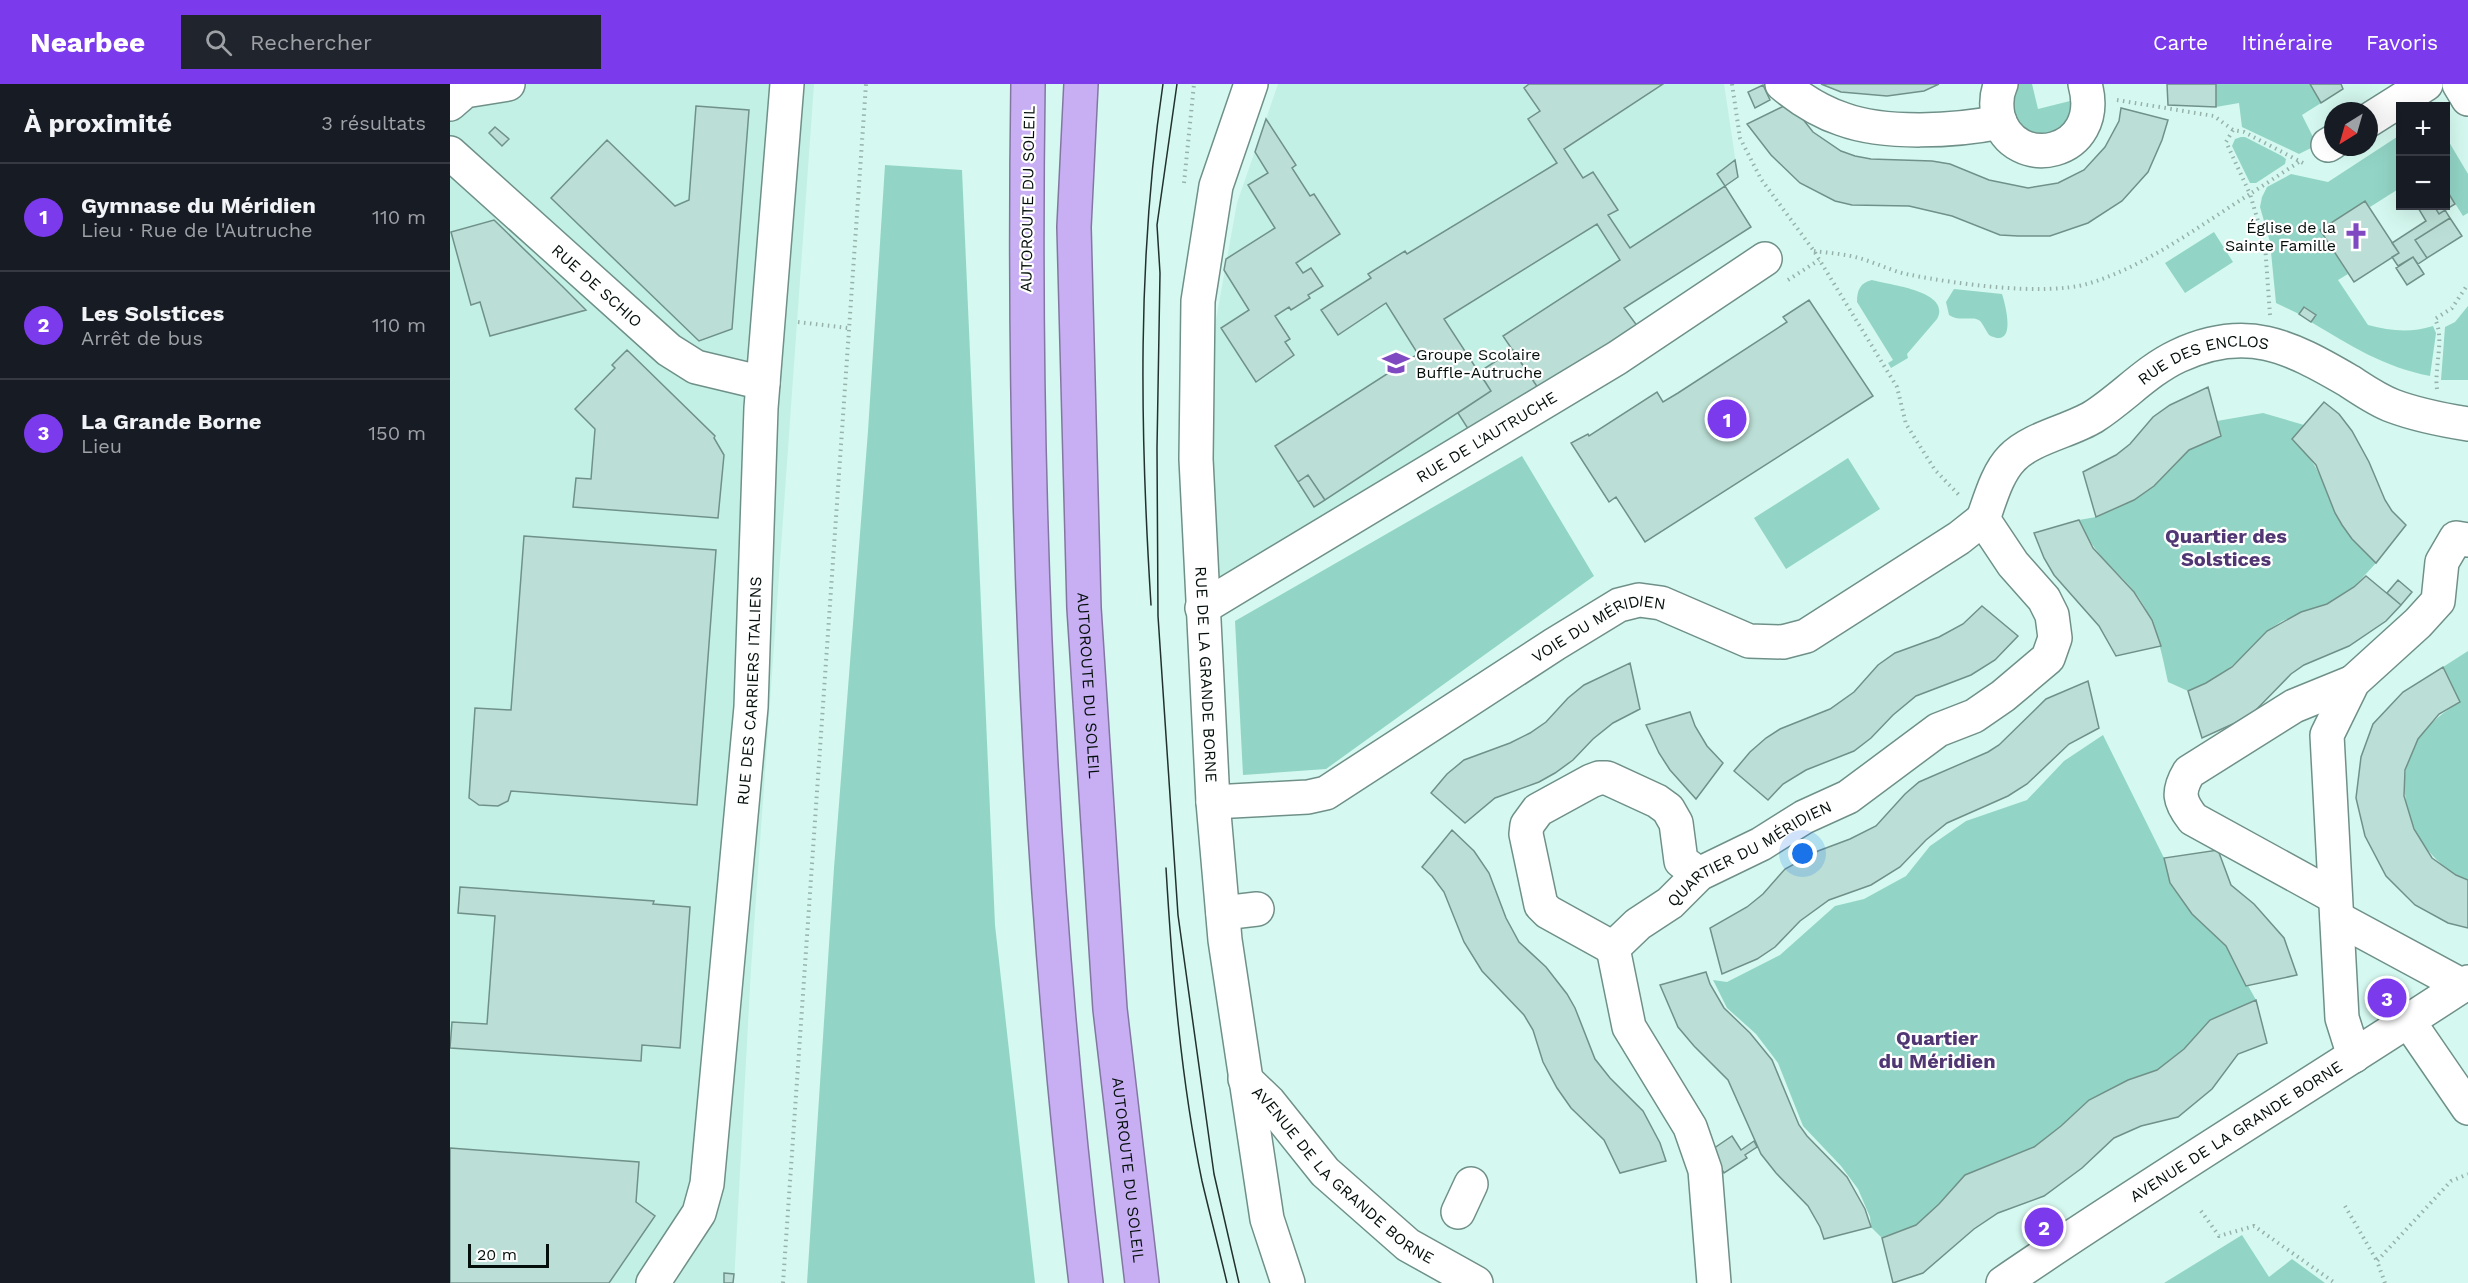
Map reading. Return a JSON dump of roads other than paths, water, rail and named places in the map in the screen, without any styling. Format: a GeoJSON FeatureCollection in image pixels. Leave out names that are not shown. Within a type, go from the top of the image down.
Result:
{"type":"FeatureCollection","features":[{"type":"Feature","properties":{"kind":"highway","name":"AUTOROUTE DU SOLEIL"},"geometry":{"type":"LineString","coordinates":[[1028,84],[1026,381],[1037,731],[1057,1007],[1086,1283]]}},
{"type":"Feature","properties":{"kind":"highway","name":"AUTOROUTE DU SOLEIL"},"geometry":{"type":"LineString","coordinates":[[1081,84],[1074,227],[1085,632],[1110,1009],[1142,1283]]}},
{"type":"Feature","properties":{"kind":"street"},"geometry":{"type":"LineString","coordinates":[[450,104],[465,91],[508,84]]}},
{"type":"Feature","properties":{"kind":"street","name":"RUE DES CARRIERS ITALIENS"},"geometry":{"type":"LineString","coordinates":[[653,1283],[699,1213],[707,1184],[751,707],[763,383],[787,84]]}},
{"type":"Feature","properties":{"kind":"street","name":"RUE DE LA GRANDE BORNE"},"geometry":{"type":"LineString","coordinates":[[1251,84],[1216,186],[1198,301],[1196,459],[1213,802],[1223,913],[1245,1079],[1267,1219],[1285,1274]]}},
{"type":"Feature","properties":{"kind":"street"},"geometry":{"type":"LineString","coordinates":[[1782,84],[1824,111],[1857,124],[1958,129],[2000,122]]}},
{"type":"Feature","properties":{"kind":"street"},"geometry":{"type":"LineString","coordinates":[[2001,84],[1996,107],[2000,122],[2008,135],[2019,144],[2033,150],[2062,147],[2074,139],[2083,127],[2088,114],[2087,91]]}},
{"type":"Feature","properties":{"kind":"street"},"geometry":{"type":"LineString","coordinates":[[2378,114],[2426,84]]}},
{"type":"Feature","properties":{"kind":"street"},"geometry":{"type":"LineString","coordinates":[[2459,84],[2468,99]]}},
{"type":"Feature","properties":{"kind":"street","name":"RUE DE SCHIO"},"geometry":{"type":"LineString","coordinates":[[450,153],[669,350],[696,367],[763,383]]}},
{"type":"Feature","properties":{"kind":"street","name":"RUE DE L'AUTRUCHE"},"geometry":{"type":"LineString","coordinates":[[1202,608],[1617,358],[1765,260]]}},
{"type":"Feature","properties":{"kind":"street","name":"RUE DES ENCLOS"},"geometry":{"type":"LineString","coordinates":[[1983,519],[2011,458],[2022,450],[2094,416],[2138,380],[2178,356],[2201,346],[2228,340],[2270,343],[2304,356],[2391,406],[2455,422]]}},
{"type":"Feature","properties":{"kind":"street","name":"VOIE DU MÉRIDIEN"},"geometry":{"type":"LineString","coordinates":[[1213,802],[1308,797],[1326,793],[1619,605],[1639,600],[1661,603],[1749,640],[1783,642],[1806,636],[1959,538],[1983,519]]}},
{"type":"Feature","properties":{"kind":"street","name":"QUARTIER DU MÉRIDIEN"},"geometry":{"type":"LineString","coordinates":[[1613,948],[1638,924],[1670,903],[1699,874],[1761,844],[1804,817],[1848,797],[1938,730],[1974,716],[2003,696],[2048,658],[2055,638],[2052,615],[2044,599],[2013,564],[1983,519]]}},
{"type":"Feature","properties":{"kind":"street"},"geometry":{"type":"LineString","coordinates":[[2465,984],[2193,819],[2182,805],[2181,785],[2189,772],[2294,706],[2353,682],[2418,623],[2438,601],[2442,562],[2456,538],[2468,540]]}},
{"type":"Feature","properties":{"kind":"street"},"geometry":{"type":"LineString","coordinates":[[2353,682],[2326,735],[2342,1018],[2354,1056]]}},
{"type":"Feature","properties":{"kind":"street"},"geometry":{"type":"LineString","coordinates":[[1699,874],[1681,861],[1676,823],[1668,809],[1616,782],[1599,778],[1538,810],[1527,825],[1526,834],[1541,905],[1548,912],[1613,948],[1629,1027],[1690,1127],[1705,1170],[1714,1283]]}},
{"type":"Feature","properties":{"kind":"street"},"geometry":{"type":"LineString","coordinates":[[1223,913],[1257,909]]}},
{"type":"Feature","properties":{"kind":"street","name":"AVENUE DE LA GRANDE BORNE"},"geometry":{"type":"LineString","coordinates":[[2004,1283],[2081,1230],[2465,984]]}},
{"type":"Feature","properties":{"kind":"street"},"geometry":{"type":"LineString","coordinates":[[2409,1022],[2468,1108]]}},
{"type":"Feature","properties":{"kind":"street","name":"AVENUE DE LA GRANDE BORNE"},"geometry":{"type":"LineString","coordinates":[[1245,1079],[1269,1102],[1325,1172],[1408,1245],[1476,1283]]}},
{"type":"Feature","properties":{"kind":"tram line"},"geometry":{"type":"LineString","coordinates":[[1151,605],[1145,475],[1143,344],[1149,214],[1163,84]]}},
{"type":"Feature","properties":{"kind":"tram line"},"geometry":{"type":"LineString","coordinates":[[1177,84],[1157,225],[1160,273],[1157,448],[1158,616],[1178,915],[1214,1174],[1239,1283]]}},
{"type":"Feature","properties":{"kind":"tram line"},"geometry":{"type":"LineString","coordinates":[[1166,868],[1174,985],[1188,1104],[1202,1181],[1227,1283]]}},
{"type":"Feature","properties":{"kind":"place","name":"Église de la Sainte Famille"},"geometry":{"type":"Point","coordinates":[2356,236]}},
{"type":"Feature","properties":{"kind":"place","name":"Groupe Scolaire Buffle-Autruche"},"geometry":{"type":"Point","coordinates":[1396,363]}},
{"type":"Feature","properties":{"kind":"place","name":"Gymnase du Méridien"},"geometry":{"type":"Point","coordinates":[1727,419]}},
{"type":"Feature","properties":{"kind":"place","name":"La Grande Borne"},"geometry":{"type":"Point","coordinates":[2387,998]}},
{"type":"Feature","properties":{"kind":"place","name":"Les Solstices"},"geometry":{"type":"Point","coordinates":[2044,1227]}},
{"type":"Feature","properties":{"kind":"district","name":"Quartier des Solstices"},"geometry":{"type":"Point","coordinates":[2226,548]}},
{"type":"Feature","properties":{"kind":"district","name":"Quartier du Méridien"},"geometry":{"type":"Point","coordinates":[1937,1050]}}]}
